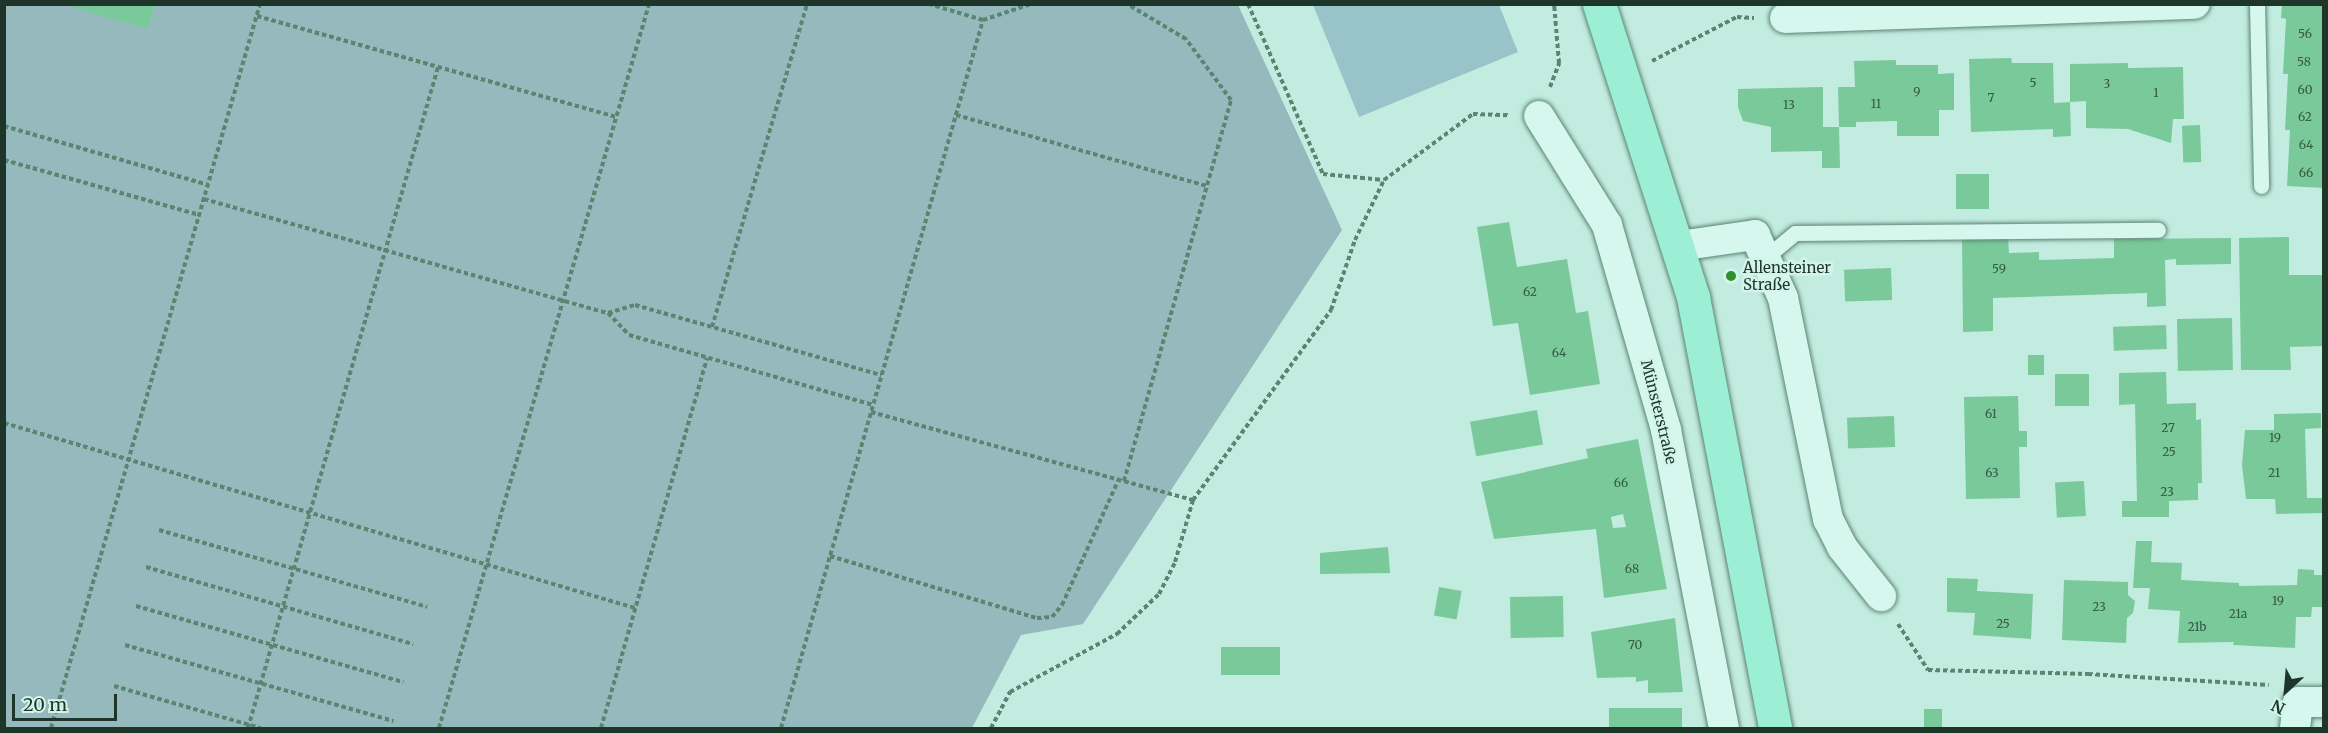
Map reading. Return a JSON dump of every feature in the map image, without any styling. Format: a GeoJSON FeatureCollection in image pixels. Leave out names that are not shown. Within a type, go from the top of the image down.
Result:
{"type":"FeatureCollection","features":[{"type":"Feature","properties":{"kind":"main road"},"geometry":{"type":"LineString","coordinates":[[1599,4],[1679,246],[1693,297],[1775,729]]}},
{"type":"Feature","properties":{"kind":"street"},"geometry":{"type":"LineString","coordinates":[[1785,18],[2195,4]]}},
{"type":"Feature","properties":{"kind":"street","name":"Münsterstraße"},"geometry":{"type":"LineString","coordinates":[[1539,116],[1607,225],[1666,430],[1724,729]]}},
{"type":"Feature","properties":{"kind":"street"},"geometry":{"type":"LineString","coordinates":[[1679,246],[1755,235],[1783,298],[1828,519],[1842,547],[1881,597]]}},
{"type":"Feature","properties":{"kind":"lane"},"geometry":{"type":"LineString","coordinates":[[2257,4],[2261,186]]}},
{"type":"Feature","properties":{"kind":"lane"},"geometry":{"type":"LineString","coordinates":[[1765,258],[1795,233],[2158,230]]}},
{"type":"Feature","properties":{"kind":"path"},"geometry":{"type":"LineString","coordinates":[[51,729],[260,4]]}},
{"type":"Feature","properties":{"kind":"path"},"geometry":{"type":"LineString","coordinates":[[439,729],[649,4]]}},
{"type":"Feature","properties":{"kind":"path"},"geometry":{"type":"LineString","coordinates":[[712,327],[807,4]]}},
{"type":"Feature","properties":{"kind":"path"},"geometry":{"type":"LineString","coordinates":[[929,4],[982,20],[1031,4]]}},
{"type":"Feature","properties":{"kind":"path"},"geometry":{"type":"LineString","coordinates":[[1124,481],[1231,100],[1186,39],[1127,4]]}},
{"type":"Feature","properties":{"kind":"path"},"geometry":{"type":"LineString","coordinates":[[1248,4],[1323,174],[1384,180]]}},
{"type":"Feature","properties":{"kind":"path"},"geometry":{"type":"LineString","coordinates":[[991,729],[1010,692],[1117,634],[1159,594],[1175,562],[1193,500],[1331,310],[1355,240],[1384,180],[1473,114],[1539,116],[1559,63],[1554,4]]}},
{"type":"Feature","properties":{"kind":"path"},"geometry":{"type":"LineString","coordinates":[[257,16],[616,117]]}},
{"type":"Feature","properties":{"kind":"path"},"geometry":{"type":"LineString","coordinates":[[1622,76],[1737,17],[1785,18]]}},
{"type":"Feature","properties":{"kind":"path"},"geometry":{"type":"LineString","coordinates":[[781,729],[982,20]]}},
{"type":"Feature","properties":{"kind":"path"},"geometry":{"type":"LineString","coordinates":[[248,727],[438,67]]}},
{"type":"Feature","properties":{"kind":"path"},"geometry":{"type":"LineString","coordinates":[[956,115],[1207,186]]}},
{"type":"Feature","properties":{"kind":"path"},"geometry":{"type":"LineString","coordinates":[[4,126],[208,185]]}},
{"type":"Feature","properties":{"kind":"path"},"geometry":{"type":"LineString","coordinates":[[4,160],[200,215]]}},
{"type":"Feature","properties":{"kind":"path"},"geometry":{"type":"LineString","coordinates":[[204,199],[608,313],[629,335],[873,405]]}},
{"type":"Feature","properties":{"kind":"path"},"geometry":{"type":"LineString","coordinates":[[608,313],[635,305],[882,375]]}},
{"type":"Feature","properties":{"kind":"path"},"geometry":{"type":"LineString","coordinates":[[601,729],[707,358]]}},
{"type":"Feature","properties":{"kind":"path"},"geometry":{"type":"LineString","coordinates":[[871,412],[1193,500]]}},
{"type":"Feature","properties":{"kind":"path"},"geometry":{"type":"LineString","coordinates":[[4,423],[635,608]]}},
{"type":"Feature","properties":{"kind":"path"},"geometry":{"type":"LineString","coordinates":[[830,556],[1037,618],[1053,616],[1062,605],[1119,479]]}},
{"type":"Feature","properties":{"kind":"path"},"geometry":{"type":"LineString","coordinates":[[159,530],[427,607]]}},
{"type":"Feature","properties":{"kind":"path"},"geometry":{"type":"LineString","coordinates":[[146,567],[413,644]]}},
{"type":"Feature","properties":{"kind":"path"},"geometry":{"type":"LineString","coordinates":[[1881,597],[1928,670],[2088,674],[2273,685],[2306,711]]}},
{"type":"Feature","properties":{"kind":"path"},"geometry":{"type":"LineString","coordinates":[[136,606],[403,682]]}},
{"type":"Feature","properties":{"kind":"path"},"geometry":{"type":"LineString","coordinates":[[125,645],[393,721]]}},
{"type":"Feature","properties":{"kind":"path"},"geometry":{"type":"LineString","coordinates":[[114,686],[260,729]]}},
{"type":"Feature","properties":{"kind":"shaded area"},"geometry":{"type":"Polygon","coordinates":[[[4,5],[1238,5],[1342,230],[1083,624],[1021,635],[972,728],[5,728],[4,5]]]}},
{"type":"Feature","properties":{"kind":"shaded area"},"geometry":{"type":"Polygon","coordinates":[[[1313,5],[1499,5],[1518,52],[1359,117],[1313,5]]]}},
{"type":"Feature","properties":{"kind":"building"},"geometry":{"type":"Polygon","coordinates":[[[62,4],[155,4],[148,29],[62,4]]]}},
{"type":"Feature","properties":{"kind":"building"},"geometry":{"type":"Polygon","coordinates":[[[2282,4],[2324,4],[2324,188],[2287,186],[2290,130],[2285,130],[2288,74],[2283,74],[2286,19],[2281,18],[2282,4]]]}},
{"type":"Feature","properties":{"kind":"building"},"geometry":{"type":"Polygon","coordinates":[[[2011,58],[2012,63],[2053,63],[2054,103],[2070,102],[2071,136],[2053,137],[2053,129],[1971,132],[1969,59],[2011,58]]]}},
{"type":"Feature","properties":{"kind":"building"},"geometry":{"type":"Polygon","coordinates":[[[1896,60],[1896,65],[1938,65],[1938,74],[1954,73],[1954,110],[1939,110],[1939,136],[1897,136],[1897,121],[1856,122],[1856,127],[1839,127],[1838,87],[1855,87],[1854,61],[1896,60]]]}},
{"type":"Feature","properties":{"kind":"building"},"geometry":{"type":"Polygon","coordinates":[[[2128,63],[2128,68],[2183,67],[2184,119],[2173,119],[2171,143],[2128,129],[2086,128],[2086,101],[2070,102],[2070,64],[2128,63]]]}},
{"type":"Feature","properties":{"kind":"building"},"geometry":{"type":"Polygon","coordinates":[[[1823,87],[1823,127],[1839,127],[1840,168],[1822,168],[1822,151],[1771,152],[1771,127],[1743,121],[1738,107],[1738,89],[1823,87]]]}},
{"type":"Feature","properties":{"kind":"building"},"geometry":{"type":"Polygon","coordinates":[[[2200,125],[2201,162],[2183,163],[2182,126],[2200,125]]]}},
{"type":"Feature","properties":{"kind":"building"},"geometry":{"type":"Polygon","coordinates":[[[1956,174],[1989,174],[1989,209],[1956,209],[1956,174]]]}},
{"type":"Feature","properties":{"kind":"building"},"geometry":{"type":"Polygon","coordinates":[[[1509,222],[1517,267],[1567,259],[1576,313],[1588,311],[1600,384],[1530,395],[1518,323],[1493,326],[1477,227],[1509,222]]]}},
{"type":"Feature","properties":{"kind":"building"},"geometry":{"type":"Polygon","coordinates":[[[1962,237],[2008,237],[2009,253],[2039,252],[2039,260],[2114,258],[2114,239],[2231,238],[2231,264],[2176,265],[2176,259],[2165,260],[2166,306],[2147,307],[2147,293],[1993,298],[1993,331],[1963,332],[1962,237]]]}},
{"type":"Feature","properties":{"kind":"building"},"geometry":{"type":"Polygon","coordinates":[[[2289,237],[2289,275],[2324,275],[2324,346],[2290,347],[2291,370],[2241,370],[2239,238],[2289,237]]]}},
{"type":"Feature","properties":{"kind":"building"},"geometry":{"type":"Polygon","coordinates":[[[1891,268],[1892,300],[1845,302],[1844,270],[1891,268]]]}},
{"type":"Feature","properties":{"kind":"building"},"geometry":{"type":"Polygon","coordinates":[[[2232,318],[2233,370],[2178,371],[2177,319],[2232,318]]]}},
{"type":"Feature","properties":{"kind":"building"},"geometry":{"type":"Polygon","coordinates":[[[2166,325],[2167,349],[2114,351],[2113,327],[2166,325]]]}},
{"type":"Feature","properties":{"kind":"building"},"geometry":{"type":"Polygon","coordinates":[[[2028,355],[2044,355],[2044,375],[2028,375],[2028,355]]]}},
{"type":"Feature","properties":{"kind":"building"},"geometry":{"type":"Polygon","coordinates":[[[2166,372],[2167,404],[2196,403],[2196,420],[2201,419],[2202,483],[2198,483],[2198,500],[2169,501],[2169,517],[2122,517],[2122,501],[2137,501],[2135,404],[2119,405],[2119,373],[2166,372]]]}},
{"type":"Feature","properties":{"kind":"building"},"geometry":{"type":"Polygon","coordinates":[[[2055,374],[2089,374],[2089,406],[2055,406],[2055,374]]]}},
{"type":"Feature","properties":{"kind":"building"},"geometry":{"type":"Polygon","coordinates":[[[2018,396],[2019,431],[2027,431],[2027,447],[2019,447],[2020,498],[1966,499],[1964,397],[2018,396]]]}},
{"type":"Feature","properties":{"kind":"building"},"geometry":{"type":"Polygon","coordinates":[[[1537,410],[1543,444],[1476,456],[1470,422],[1537,410]]]}},
{"type":"Feature","properties":{"kind":"building"},"geometry":{"type":"Polygon","coordinates":[[[2321,413],[2321,428],[2305,429],[2307,498],[2323,498],[2323,513],[2276,514],[2275,499],[2246,499],[2242,465],[2245,430],[2274,430],[2274,414],[2321,413]]]}},
{"type":"Feature","properties":{"kind":"building"},"geometry":{"type":"Polygon","coordinates":[[[1894,416],[1895,447],[1848,449],[1847,418],[1894,416]]]}},
{"type":"Feature","properties":{"kind":"building"},"geometry":{"type":"Polygon","coordinates":[[[1638,439],[1667,589],[1604,598],[1596,529],[1494,539],[1481,482],[1588,458],[1586,449],[1638,439]],[[1623,514],[1611,517],[1613,528],[1626,527],[1623,514]]]}},
{"type":"Feature","properties":{"kind":"building"},"geometry":{"type":"Polygon","coordinates":[[[2084,481],[2086,516],[2057,517],[2055,483],[2084,481]]]}},
{"type":"Feature","properties":{"kind":"building"},"geometry":{"type":"Polygon","coordinates":[[[2136,541],[2152,541],[2151,562],[2182,563],[2181,580],[2239,583],[2239,586],[2297,585],[2298,569],[2314,570],[2314,575],[2324,575],[2324,607],[2312,607],[2311,617],[2296,617],[2295,648],[2233,645],[2234,642],[2178,643],[2180,611],[2148,609],[2150,588],[2133,588],[2136,541]]]}},
{"type":"Feature","properties":{"kind":"building"},"geometry":{"type":"Polygon","coordinates":[[[1388,547],[1390,573],[1320,574],[1320,553],[1388,547]]]}},
{"type":"Feature","properties":{"kind":"building"},"geometry":{"type":"Polygon","coordinates":[[[1947,578],[1978,579],[1977,591],[2033,594],[2031,639],[1973,635],[1975,613],[1947,612],[1947,578]]]}},
{"type":"Feature","properties":{"kind":"building"},"geometry":{"type":"Polygon","coordinates":[[[2064,580],[2128,582],[2128,595],[2135,601],[2133,613],[2127,618],[2126,643],[2062,640],[2064,580]]]}},
{"type":"Feature","properties":{"kind":"building"},"geometry":{"type":"Polygon","coordinates":[[[1439,587],[1462,591],[1457,620],[1434,616],[1439,587]]]}},
{"type":"Feature","properties":{"kind":"building"},"geometry":{"type":"Polygon","coordinates":[[[1563,596],[1564,637],[1511,638],[1510,597],[1563,596]]]}},
{"type":"Feature","properties":{"kind":"building"},"geometry":{"type":"Polygon","coordinates":[[[1675,618],[1683,692],[1648,693],[1648,680],[1636,682],[1636,677],[1597,678],[1591,632],[1675,618]]]}},
{"type":"Feature","properties":{"kind":"building"},"geometry":{"type":"Polygon","coordinates":[[[1221,647],[1280,647],[1280,675],[1221,675],[1221,647]]]}},
{"type":"Feature","properties":{"kind":"building"},"geometry":{"type":"Polygon","coordinates":[[[1609,708],[1682,708],[1682,728],[1609,728],[1609,708]]]}},
{"type":"Feature","properties":{"kind":"building"},"geometry":{"type":"Polygon","coordinates":[[[1924,709],[1942,709],[1942,728],[1924,728],[1924,709]]]}},
{"type":"Feature","properties":{"kind":"place","name":"Allensteiner Straße"},"geometry":{"type":"Point","coordinates":[1731,276]}}]}
